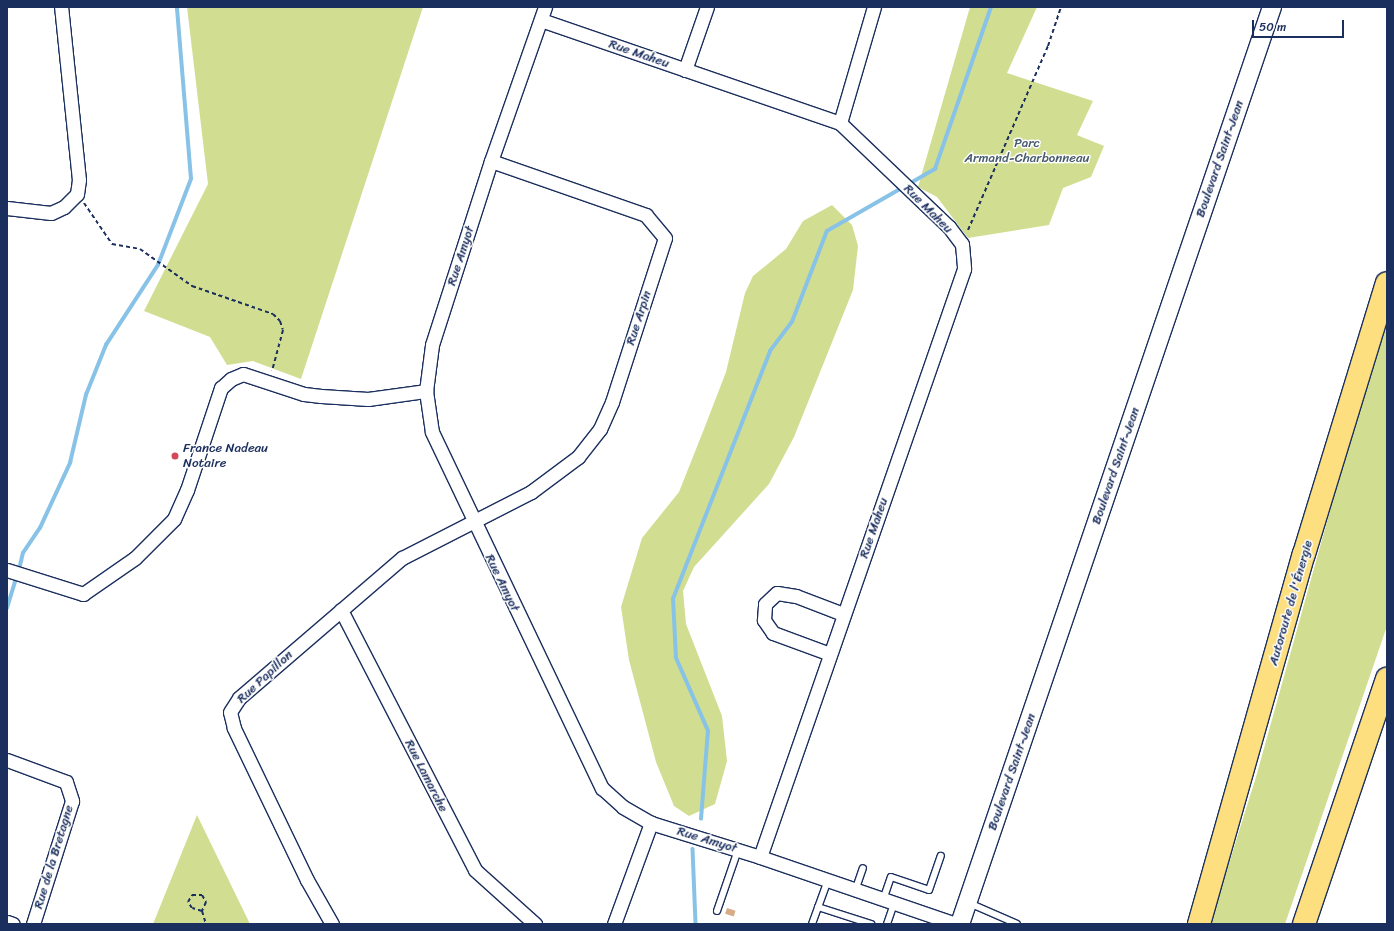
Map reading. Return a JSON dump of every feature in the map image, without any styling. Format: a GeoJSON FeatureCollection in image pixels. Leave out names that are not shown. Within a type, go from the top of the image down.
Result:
{"type":"FeatureCollection","features":[{"type":"Feature","properties":{"kind":"highway","name":"Autoroute de l'Énergie"},"geometry":{"type":"LineString","coordinates":[[1199,924],[1304,554],[1387,283]]}},
{"type":"Feature","properties":{"kind":"highway"},"geometry":{"type":"LineString","coordinates":[[1304,924],[1387,678]]}},
{"type":"Feature","properties":{"kind":"street"},"geometry":{"type":"LineString","coordinates":[[7,208],[51,213],[64,208],[77,194],[79,180],[61,7]]}},
{"type":"Feature","properties":{"kind":"street","name":"Rue Amyot"},"geometry":{"type":"LineString","coordinates":[[545,7],[492,161],[432,345],[426,391],[432,432],[473,523],[602,788],[622,808],[651,823],[760,857],[828,880],[855,891],[956,924]]}},
{"type":"Feature","properties":{"kind":"street"},"geometry":{"type":"LineString","coordinates":[[685,70],[707,7]]}},
{"type":"Feature","properties":{"kind":"street"},"geometry":{"type":"LineString","coordinates":[[840,123],[874,7]]}},
{"type":"Feature","properties":{"kind":"street","name":"Boulevard Saint-Jean"},"geometry":{"type":"LineString","coordinates":[[960,924],[1272,7]]}},
{"type":"Feature","properties":{"kind":"street","name":"Rue Maheu"},"geometry":{"type":"LineString","coordinates":[[541,20],[840,123],[949,227],[962,244],[964,269],[760,857]]}},
{"type":"Feature","properties":{"kind":"street","name":"Rue Arpin"},"geometry":{"type":"LineString","coordinates":[[473,523],[531,492],[578,457],[600,429],[612,402],[665,238],[646,215],[492,161]]}},
{"type":"Feature","properties":{"kind":"street"},"geometry":{"type":"LineString","coordinates":[[7,570],[83,594],[135,558],[174,519],[187,490],[221,388],[231,379],[243,374],[304,394],[368,399],[426,391]]}},
{"type":"Feature","properties":{"kind":"street","name":"Rue Papillon"},"geometry":{"type":"LineString","coordinates":[[332,924],[307,880],[234,728],[230,712],[239,698],[402,558],[473,523]]}},
{"type":"Feature","properties":{"kind":"street"},"geometry":{"type":"LineString","coordinates":[[830,654],[773,633],[764,620],[765,604],[777,593],[796,596],[844,614]]}},
{"type":"Feature","properties":{"kind":"street","name":"Rue Lamarche"},"geometry":{"type":"LineString","coordinates":[[341,610],[475,870],[535,924]]}},
{"type":"Feature","properties":{"kind":"street","name":"Rue de la Bretagne"},"geometry":{"type":"LineString","coordinates":[[7,760],[66,782],[72,801],[33,924]]}},
{"type":"Feature","properties":{"kind":"street"},"geometry":{"type":"LineString","coordinates":[[614,924],[651,823]]}},
{"type":"Feature","properties":{"kind":"street"},"geometry":{"type":"LineString","coordinates":[[7,922],[13,924]]}},
{"type":"Feature","properties":{"kind":"lane"},"geometry":{"type":"LineString","coordinates":[[717,911],[738,850]]}},
{"type":"Feature","properties":{"kind":"lane"},"geometry":{"type":"LineString","coordinates":[[887,924],[891,877],[929,890],[941,856]]}},
{"type":"Feature","properties":{"kind":"lane"},"geometry":{"type":"LineString","coordinates":[[855,891],[863,868]]}},
{"type":"Feature","properties":{"kind":"lane"},"geometry":{"type":"LineString","coordinates":[[812,924],[828,880]]}},
{"type":"Feature","properties":{"kind":"lane"},"geometry":{"type":"LineString","coordinates":[[967,903],[1017,924]]}},
{"type":"Feature","properties":{"kind":"lane"},"geometry":{"type":"LineString","coordinates":[[818,907],[871,924]]}},
{"type":"Feature","properties":{"kind":"path"},"geometry":{"type":"LineString","coordinates":[[962,244],[1048,46],[1061,7]]}},
{"type":"Feature","properties":{"kind":"path"},"geometry":{"type":"LineString","coordinates":[[77,194],[112,244],[140,249],[192,286],[273,314],[280,321],[283,330],[270,382]]}},
{"type":"Feature","properties":{"kind":"path"},"geometry":{"type":"LineString","coordinates":[[202,911],[192,908],[188,902],[192,894],[202,895],[206,902],[202,911],[206,924]]}},
{"type":"Feature","properties":{"kind":"green space"},"geometry":{"type":"Polygon","coordinates":[[[187,7],[423,7],[301,379],[253,361],[227,365],[210,337],[144,311],[208,184],[187,7]]]}},
{"type":"Feature","properties":{"kind":"green space","name":"Parc Armand-Charbonneau"},"geometry":{"type":"Polygon","coordinates":[[[970,7],[1037,7],[1007,73],[1093,101],[1077,135],[1104,146],[1091,177],[1063,188],[1049,225],[968,238],[937,197],[918,187],[970,7]]]}},
{"type":"Feature","properties":{"kind":"green space"},"geometry":{"type":"Polygon","coordinates":[[[832,205],[852,225],[858,246],[853,290],[794,437],[769,484],[694,567],[683,591],[686,624],[722,716],[727,761],[715,804],[689,816],[674,806],[656,762],[629,660],[621,607],[642,538],[679,492],[726,372],[745,293],[753,276],[786,249],[803,221],[832,205]]]}},
{"type":"Feature","properties":{"kind":"green space"},"geometry":{"type":"Polygon","coordinates":[[[1387,324],[1387,626],[1285,924],[1210,924],[1256,777],[1358,410],[1387,324]]]}},
{"type":"Feature","properties":{"kind":"green space"},"geometry":{"type":"Polygon","coordinates":[[[197,815],[250,924],[153,924],[197,815]]]}},
{"type":"Feature","properties":{"kind":"building"},"geometry":{"type":"Polygon","coordinates":[[[727,908],[736,911],[734,916],[725,914],[727,908]]]}},
{"type":"Feature","properties":{"kind":"waterway"},"geometry":{"type":"LineString","coordinates":[[19,570],[23,553],[40,528],[70,463],[86,395],[106,345],[158,265],[191,179],[177,7]]}},
{"type":"Feature","properties":{"kind":"waterway"},"geometry":{"type":"LineString","coordinates":[[701,819],[708,731],[676,658],[673,599],[770,351],[792,322],[827,231],[935,169],[991,7]]}},
{"type":"Feature","properties":{"kind":"waterway"},"geometry":{"type":"LineString","coordinates":[[7,608],[17,576]]}},
{"type":"Feature","properties":{"kind":"waterway"},"geometry":{"type":"LineString","coordinates":[[693,849],[696,924]]}},
{"type":"Feature","properties":{"kind":"place","name":"France Nadeau Notaire"},"geometry":{"type":"Point","coordinates":[175,456]}}]}
